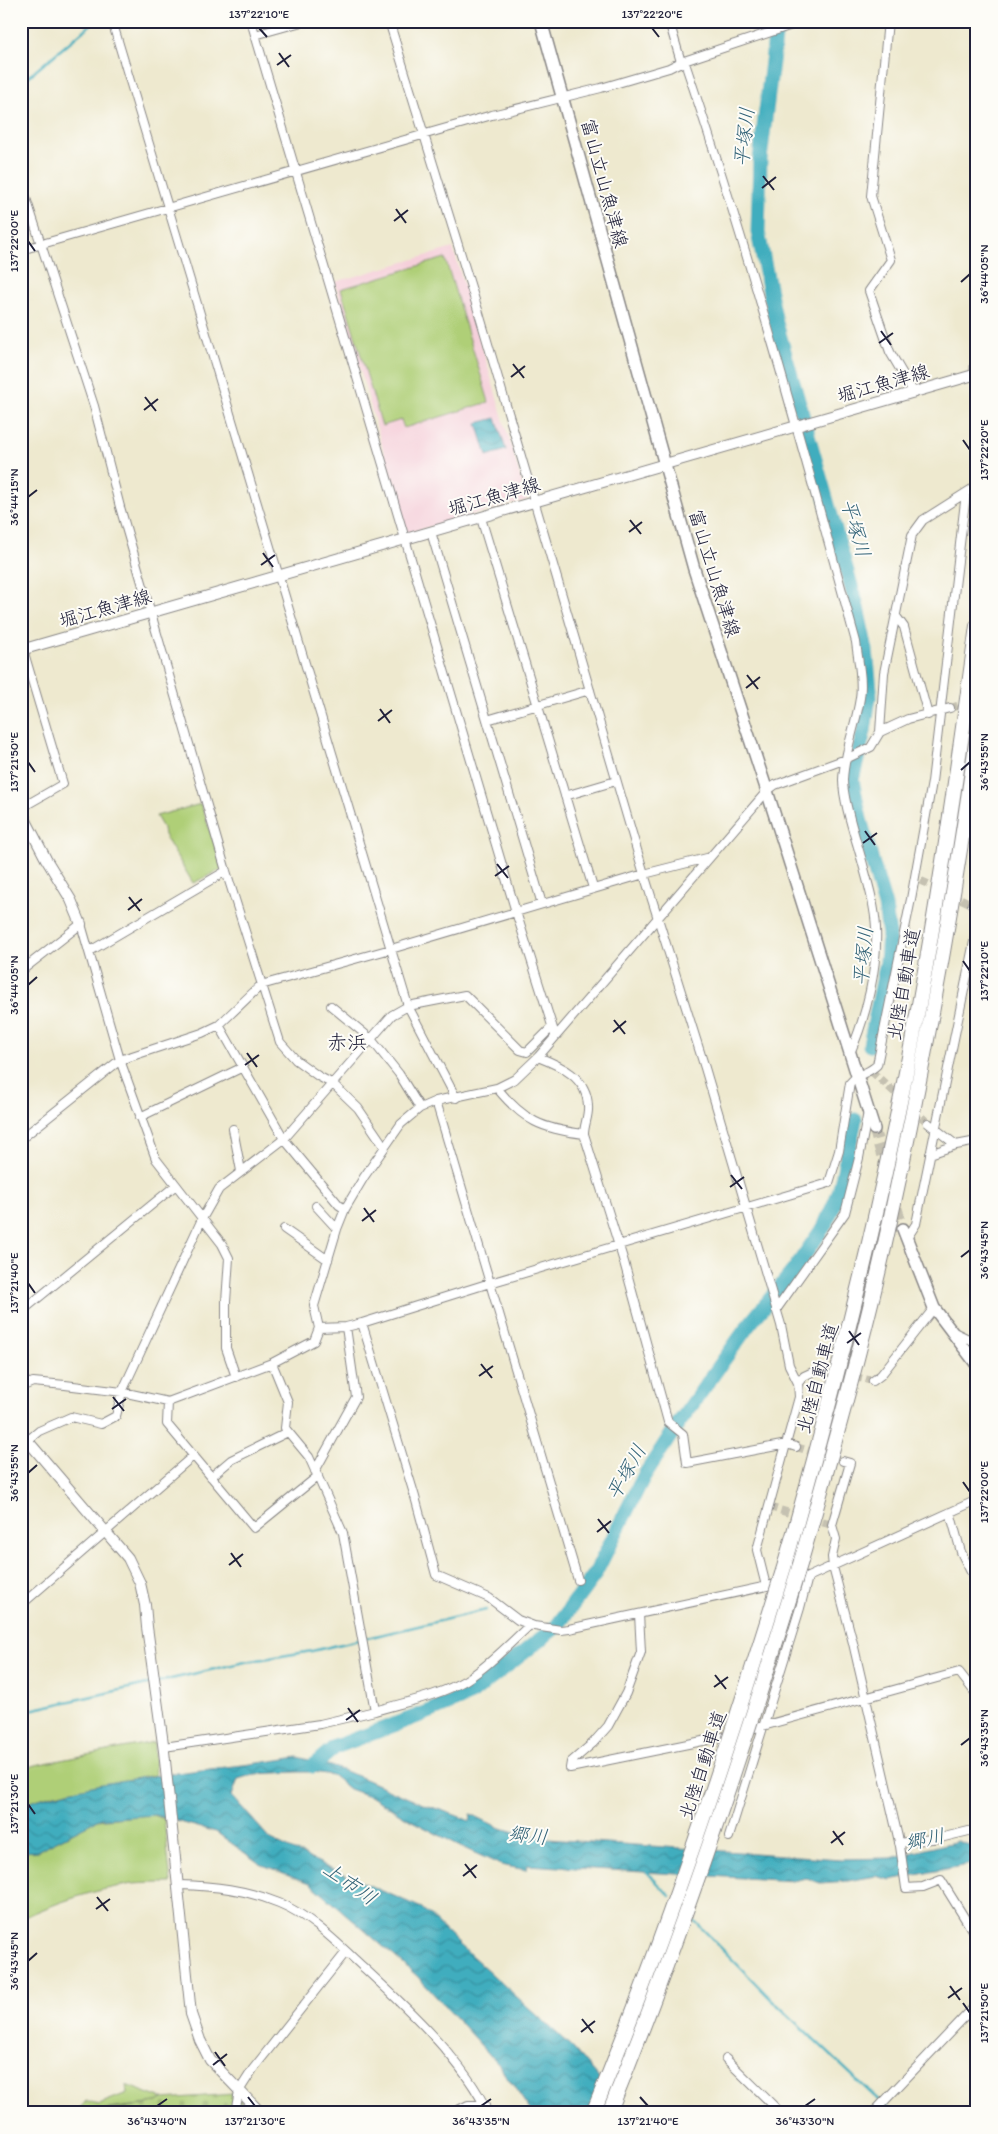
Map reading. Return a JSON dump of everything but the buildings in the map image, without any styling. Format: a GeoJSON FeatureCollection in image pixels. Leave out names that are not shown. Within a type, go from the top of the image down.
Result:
{"type":"FeatureCollection","features":[{"type":"Feature","properties":{"kind":"highway","name":"北陸自動車道"},"geometry":{"type":"LineString","coordinates":[[593,2113],[704,1818],[785,1564],[849,1330],[896,1120],[934,918],[977,626]]}},
{"type":"Feature","properties":{"kind":"highway","name":"北陸自動車道"},"geometry":{"type":"LineString","coordinates":[[609,2113],[718,1823],[760,1698],[801,1561],[845,1402],[896,1195],[933,1012],[964,830],[977,737]]}},
{"type":"Feature","properties":{"kind":"main road","name":"富山立山魚津線"},"geometry":{"type":"LineString","coordinates":[[541,21],[694,569],[767,791],[874,1129]]}},
{"type":"Feature","properties":{"kind":"main road","name":"堀江魚津線"},"geometry":{"type":"LineString","coordinates":[[22,648],[152,613],[975,375]]}},
{"type":"Feature","properties":{"kind":"main road"},"geometry":{"type":"LineString","coordinates":[[21,810],[46,859],[72,900],[81,924]]}},
{"type":"Feature","properties":{"kind":"main road"},"geometry":{"type":"LineString","coordinates":[[905,1234],[934,1308],[977,1365]]}},
{"type":"Feature","properties":{"kind":"main road"},"geometry":{"type":"LineString","coordinates":[[21,1433],[25,1444],[128,1558],[140,1584],[146,1604],[147,1627],[164,1749],[191,2014],[210,2060],[261,2113]]}},
{"type":"Feature","properties":{"kind":"street"},"geometry":{"type":"LineString","coordinates":[[101,21],[112,21],[408,1006],[456,1098]]}},
{"type":"Feature","properties":{"kind":"street"},"geometry":{"type":"LineString","coordinates":[[251,21],[554,1036]]}},
{"type":"Feature","properties":{"kind":"street"},"geometry":{"type":"LineString","coordinates":[[256,35],[305,21]]}},
{"type":"Feature","properties":{"kind":"street"},"geometry":{"type":"LineString","coordinates":[[390,21],[478,310],[616,781],[769,1286],[789,1365],[798,1383],[799,1397],[757,1550],[766,1586]]}},
{"type":"Feature","properties":{"kind":"street"},"geometry":{"type":"LineString","coordinates":[[669,21],[681,62],[686,66],[712,143],[754,281],[856,642],[861,696],[853,737],[846,759],[843,781],[870,889],[876,927],[876,950],[868,998],[858,1036],[849,1054]]}},
{"type":"Feature","properties":{"kind":"street"},"geometry":{"type":"LineString","coordinates":[[21,250],[295,170],[563,96],[601,88],[669,68],[761,34],[804,21]]}},
{"type":"Feature","properties":{"kind":"street"},"geometry":{"type":"LineString","coordinates":[[888,21],[871,196],[891,260],[869,291],[890,352],[914,392]]}},
{"type":"Feature","properties":{"kind":"street"},"geometry":{"type":"LineString","coordinates":[[21,183],[94,406],[120,507],[226,871],[280,1042],[296,1060],[333,1084],[358,1108],[384,1146]]}},
{"type":"Feature","properties":{"kind":"street"},"geometry":{"type":"LineString","coordinates":[[975,375],[977,330]]}},
{"type":"Feature","properties":{"kind":"street"},"geometry":{"type":"LineString","coordinates":[[21,1376],[25,1386],[33,1382],[122,1392],[168,1402],[272,1363],[314,1340],[318,1328],[314,1306],[337,1229],[345,1210],[384,1146],[401,1124],[420,1108],[436,1101],[497,1088],[515,1079],[538,1056],[707,858],[767,791],[775,785],[846,759],[871,747],[880,732],[884,674],[912,535],[923,520],[969,491],[918,879],[877,1066],[871,1071],[856,1076],[850,1083],[839,1151],[829,1183],[745,1206],[362,1323],[346,1327],[318,1328]]}},
{"type":"Feature","properties":{"kind":"street"},"geometry":{"type":"LineString","coordinates":[[480,518],[593,888]]}},
{"type":"Feature","properties":{"kind":"street"},"geometry":{"type":"LineString","coordinates":[[431,532],[542,904]]}},
{"type":"Feature","properties":{"kind":"street"},"geometry":{"type":"LineString","coordinates":[[896,616],[904,627],[928,715]]}},
{"type":"Feature","properties":{"kind":"street"},"geometry":{"type":"LineString","coordinates":[[21,810],[64,784],[22,648]]}},
{"type":"Feature","properties":{"kind":"street"},"geometry":{"type":"LineString","coordinates":[[487,720],[590,690]]}},
{"type":"Feature","properties":{"kind":"street"},"geometry":{"type":"LineString","coordinates":[[880,732],[908,720],[950,708]]}},
{"type":"Feature","properties":{"kind":"street"},"geometry":{"type":"LineString","coordinates":[[565,796],[616,781]]}},
{"type":"Feature","properties":{"kind":"street"},"geometry":{"type":"LineString","coordinates":[[21,1139],[120,1060],[202,1033],[219,1025],[261,984],[391,949],[593,888],[707,858]]}},
{"type":"Feature","properties":{"kind":"street"},"geometry":{"type":"LineString","coordinates":[[90,951],[226,871]]}},
{"type":"Feature","properties":{"kind":"street"},"geometry":{"type":"LineString","coordinates":[[21,971],[81,924],[120,1060],[156,1158],[222,1244],[230,1258],[226,1302],[226,1348],[236,1377]]}},
{"type":"Feature","properties":{"kind":"street"},"geometry":{"type":"LineString","coordinates":[[905,1234],[916,1224],[977,927]]}},
{"type":"Feature","properties":{"kind":"street"},"geometry":{"type":"LineString","coordinates":[[25,1444],[39,1431],[71,1418],[101,1424],[116,1416],[122,1392],[202,1219],[219,1188],[284,1139],[392,1015],[408,1006],[465,995],[520,1050],[527,1052],[552,1027]]}},
{"type":"Feature","properties":{"kind":"street"},"geometry":{"type":"LineString","coordinates":[[331,1006],[371,1039],[399,1074],[420,1108]]}},
{"type":"Feature","properties":{"kind":"street"},"geometry":{"type":"LineString","coordinates":[[219,1025],[284,1139],[345,1210]]}},
{"type":"Feature","properties":{"kind":"street"},"geometry":{"type":"LineString","coordinates":[[538,1056],[564,1068],[581,1082],[588,1106],[584,1134],[619,1244],[668,1422],[683,1434],[687,1463],[787,1444],[796,1447]]}},
{"type":"Feature","properties":{"kind":"street"},"geometry":{"type":"LineString","coordinates":[[140,1117],[243,1067]]}},
{"type":"Feature","properties":{"kind":"street"},"geometry":{"type":"LineString","coordinates":[[497,1088],[512,1106],[538,1125],[557,1131],[584,1134]]}},
{"type":"Feature","properties":{"kind":"street"},"geometry":{"type":"LineString","coordinates":[[436,1101],[578,1580]]}},
{"type":"Feature","properties":{"kind":"street"},"geometry":{"type":"LineString","coordinates":[[776,1310],[845,1212],[859,1158],[868,1112]]}},
{"type":"Feature","properties":{"kind":"street"},"geometry":{"type":"LineString","coordinates":[[928,1123],[956,1145]]}},
{"type":"Feature","properties":{"kind":"street"},"geometry":{"type":"LineString","coordinates":[[233,1129],[241,1171]]}},
{"type":"Feature","properties":{"kind":"street"},"geometry":{"type":"LineString","coordinates":[[930,1154],[956,1145],[977,1141]]}},
{"type":"Feature","properties":{"kind":"street"},"geometry":{"type":"LineString","coordinates":[[21,1312],[176,1185]]}},
{"type":"Feature","properties":{"kind":"street"},"geometry":{"type":"LineString","coordinates":[[316,1206],[337,1229]]}},
{"type":"Feature","properties":{"kind":"street"},"geometry":{"type":"LineString","coordinates":[[284,1229],[328,1260]]}},
{"type":"Feature","properties":{"kind":"street"},"geometry":{"type":"LineString","coordinates":[[873,1382],[881,1375],[934,1308]]}},
{"type":"Feature","properties":{"kind":"street"},"geometry":{"type":"LineString","coordinates":[[362,1323],[415,1497],[436,1575],[489,1598],[518,1620],[532,1625],[561,1630],[808,1577],[977,1500]]}},
{"type":"Feature","properties":{"kind":"street"},"geometry":{"type":"LineString","coordinates":[[168,1402],[167,1424],[254,1528],[316,1474],[356,1397],[346,1327]]}},
{"type":"Feature","properties":{"kind":"street"},"geometry":{"type":"LineString","coordinates":[[950,1330],[977,1342]]}},
{"type":"Feature","properties":{"kind":"street"},"geometry":{"type":"LineString","coordinates":[[272,1363],[288,1402],[285,1428],[309,1457],[343,1533],[375,1711]]}},
{"type":"Feature","properties":{"kind":"street"},"geometry":{"type":"LineString","coordinates":[[798,1383],[804,1376],[819,1369]]}},
{"type":"Feature","properties":{"kind":"street"},"geometry":{"type":"LineString","coordinates":[[211,1478],[231,1460],[288,1432]]}},
{"type":"Feature","properties":{"kind":"street"},"geometry":{"type":"LineString","coordinates":[[21,1605],[193,1456]]}},
{"type":"Feature","properties":{"kind":"street"},"geometry":{"type":"LineString","coordinates":[[843,1461],[850,1463],[832,1525],[836,1539],[832,1557],[833,1566],[854,1643],[900,1844],[906,1888],[923,1887],[940,1880],[977,1938]]}},
{"type":"Feature","properties":{"kind":"street"},"geometry":{"type":"LineString","coordinates":[[950,1512],[961,1552],[977,1584]]}},
{"type":"Feature","properties":{"kind":"street"},"geometry":{"type":"LineString","coordinates":[[729,1837],[808,1577]]}},
{"type":"Feature","properties":{"kind":"street"},"geometry":{"type":"LineString","coordinates":[[639,1614],[641,1652],[626,1693],[608,1726],[593,1743],[571,1762],[570,1768],[717,1738],[959,1672],[977,1695]]}},
{"type":"Feature","properties":{"kind":"street"},"geometry":{"type":"LineString","coordinates":[[164,1749],[320,1724],[375,1711],[446,1689],[466,1680],[484,1667],[532,1625]]}},
{"type":"Feature","properties":{"kind":"street"},"geometry":{"type":"LineString","coordinates":[[900,1844],[940,1838],[977,1829]]}},
{"type":"Feature","properties":{"kind":"street"},"geometry":{"type":"LineString","coordinates":[[178,1882],[222,1886],[253,1893],[280,1903],[308,1918],[398,2000],[457,2065],[486,2109]]}},
{"type":"Feature","properties":{"kind":"street"},"geometry":{"type":"LineString","coordinates":[[235,2113],[239,2091],[253,2069],[346,1952]]}},
{"type":"Feature","properties":{"kind":"street"},"geometry":{"type":"LineString","coordinates":[[873,2113],[977,2004]]}},
{"type":"Feature","properties":{"kind":"street"},"geometry":{"type":"LineString","coordinates":[[726,2059],[781,2113]]}},
{"type":"Feature","properties":{"kind":"street"},"geometry":{"type":"LineString","coordinates":[[452,2113],[468,2105],[486,2109]]}},
{"type":"Feature","properties":{"kind":"shaded area"},"geometry":{"type":"Polygon","coordinates":[[[453,248],[527,500],[407,533],[335,282],[453,248]]]}},
{"type":"Feature","properties":{"kind":"green space"},"geometry":{"type":"Polygon","coordinates":[[[445,258],[489,402],[404,428],[401,420],[382,426],[341,289],[445,258]]]}},
{"type":"Feature","properties":{"kind":"green space"},"geometry":{"type":"Polygon","coordinates":[[[201,804],[223,869],[193,883],[164,835],[163,828],[156,816],[201,804]]]}},
{"type":"Feature","properties":{"kind":"green space"},"geometry":{"type":"Polygon","coordinates":[[[154,1742],[155,1775],[54,1794],[21,1805],[21,1769],[154,1742]]]}},
{"type":"Feature","properties":{"kind":"green space"},"geometry":{"type":"Polygon","coordinates":[[[151,1814],[164,1819],[171,1883],[132,1884],[89,1893],[61,1902],[21,1919],[21,1852],[37,1851],[97,1820],[151,1814]]]}},
{"type":"Feature","properties":{"kind":"green space"},"geometry":{"type":"Polygon","coordinates":[[[126,2085],[163,2099],[156,2103],[76,2113],[86,2101],[99,2104],[127,2093],[126,2085]]]}},
{"type":"Feature","properties":{"kind":"green space"},"geometry":{"type":"Polygon","coordinates":[[[234,2094],[241,2099],[239,2113],[87,2113],[156,2103],[163,2099],[234,2094]]]}},
{"type":"Feature","properties":{"kind":"water"},"geometry":{"type":"Polygon","coordinates":[[[496,418],[506,450],[487,456],[477,423],[496,418]]]}},
{"type":"Feature","properties":{"kind":"water"},"geometry":{"type":"Polygon","coordinates":[[[297,1757],[340,1769],[470,1821],[471,1814],[500,1828],[548,1839],[841,1859],[891,1858],[958,1841],[969,1845],[977,1843],[977,1863],[890,1880],[876,1876],[820,1883],[806,1878],[793,1881],[527,1865],[526,1870],[501,1865],[466,1849],[410,1820],[372,1797],[349,1789],[332,1775],[297,1772],[255,1774],[238,1779],[232,1796],[271,1840],[422,1908],[573,2048],[629,2113],[532,2113],[499,2065],[417,1976],[310,1883],[260,1864],[216,1832],[155,1815],[99,1819],[37,1851],[21,1852],[21,1805],[54,1795],[123,1780],[297,1757]]]}},
{"type":"Feature","properties":{"kind":"waterway"},"geometry":{"type":"LineString","coordinates":[[21,83],[95,21]]}},
{"type":"Feature","properties":{"kind":"waterway","name":"平塚川"},"geometry":{"type":"LineString","coordinates":[[777,21],[760,159],[758,232],[776,323],[856,603],[866,650],[870,690],[864,731],[852,780],[860,819],[885,906],[889,935],[887,962],[870,1045]]}},
{"type":"Feature","properties":{"kind":"waterway","name":"平塚川"},"geometry":{"type":"LineString","coordinates":[[313,1766],[335,1747],[471,1694],[557,1626],[595,1574],[644,1476],[676,1427],[748,1326],[794,1270],[825,1225],[839,1193],[855,1120]]}},
{"type":"Feature","properties":{"kind":"waterway"},"geometry":{"type":"LineString","coordinates":[[158,1682],[245,1662],[312,1651],[486,1610]]}},
{"type":"Feature","properties":{"kind":"waterway"},"geometry":{"type":"LineString","coordinates":[[21,1712],[152,1683]]}},
{"type":"Feature","properties":{"kind":"waterway"},"geometry":{"type":"LineString","coordinates":[[646,1871],[670,1896]]}},
{"type":"Feature","properties":{"kind":"waterway"},"geometry":{"type":"LineString","coordinates":[[690,1916],[767,1995],[892,2113]]}},
{"type":"Feature","properties":{"kind":"tunnel"},"geometry":{"type":"LineString","coordinates":[[950,708],[977,700]]}},
{"type":"Feature","properties":{"kind":"tunnel"},"geometry":{"type":"LineString","coordinates":[[921,881],[940,889]]}},
{"type":"Feature","properties":{"kind":"tunnel"},"geometry":{"type":"LineString","coordinates":[[950,894],[972,904]]}},
{"type":"Feature","properties":{"kind":"tunnel"},"geometry":{"type":"LineString","coordinates":[[871,1071],[901,1098]]}},
{"type":"Feature","properties":{"kind":"tunnel"},"geometry":{"type":"LineString","coordinates":[[913,1109],[928,1123]]}},
{"type":"Feature","properties":{"kind":"tunnel"},"geometry":{"type":"LineString","coordinates":[[874,1129],[903,1229]]}},
{"type":"Feature","properties":{"kind":"tunnel"},"geometry":{"type":"LineString","coordinates":[[819,1369],[873,1381]]}},
{"type":"Feature","properties":{"kind":"tunnel"},"geometry":{"type":"LineString","coordinates":[[796,1447],[843,1461]]}},
{"type":"Feature","properties":{"kind":"tunnel"},"geometry":{"type":"LineString","coordinates":[[769,1507],[800,1516]]}},
{"type":"Feature","properties":{"kind":"tunnel"},"geometry":{"type":"LineString","coordinates":[[811,1519],[832,1525]]}},
{"type":"Feature","properties":{"kind":"district","name":"赤浜"},"geometry":{"type":"Point","coordinates":[347,1042]}},
{"type":"Feature","properties":{"kind":"water label","name":"郷川"},"geometry":{"type":"Point","coordinates":[528,1835]}},
{"type":"Feature","properties":{"kind":"water label","name":"郷川"},"geometry":{"type":"Point","coordinates":[925,1839]}},
{"type":"Feature","properties":{"kind":"water label","name":"上市川"},"geometry":{"type":"Point","coordinates":[350,1883]}}]}
